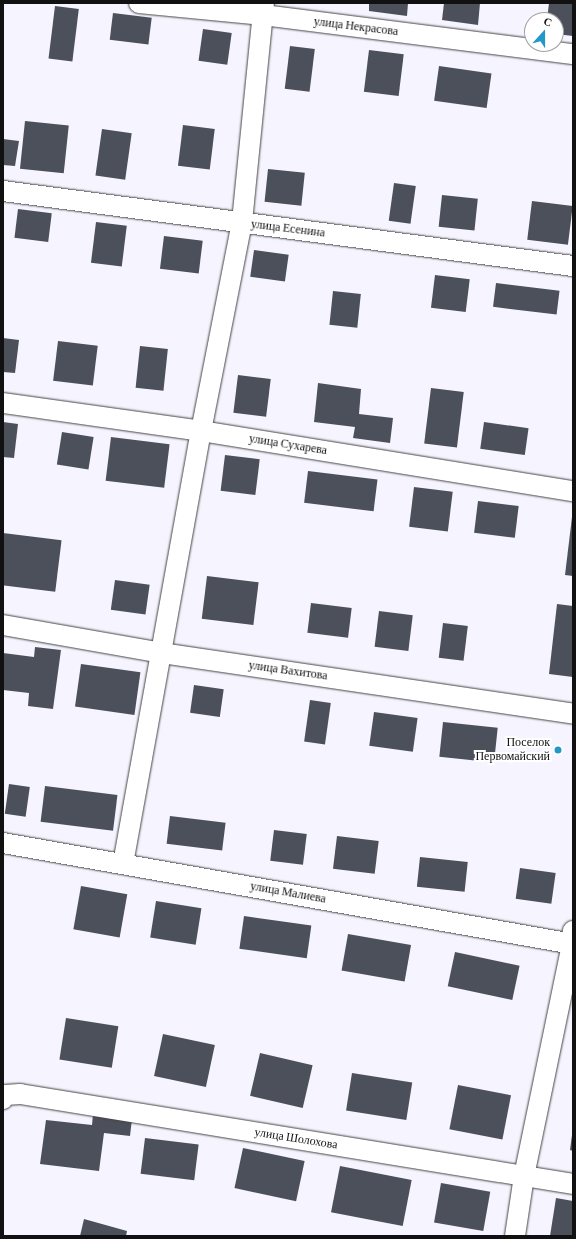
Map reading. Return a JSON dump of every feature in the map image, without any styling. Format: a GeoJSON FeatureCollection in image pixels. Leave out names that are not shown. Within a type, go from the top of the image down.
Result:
{"type":"FeatureCollection","features":[{"type":"Feature","properties":{"kind":"street","name":"улица Некрасова"},"geometry":{"type":"LineString","coordinates":[[139,3],[263,9],[573,54]]}},
{"type":"Feature","properties":{"kind":"street"},"geometry":{"type":"LineString","coordinates":[[123,864],[201,431],[242,222],[263,9]]}},
{"type":"Feature","properties":{"kind":"street","name":"улица Есенина"},"geometry":{"type":"LineString","coordinates":[[3,191],[573,266]]}},
{"type":"Feature","properties":{"kind":"street","name":"улица Сухарева"},"geometry":{"type":"LineString","coordinates":[[3,403],[201,431],[573,491]]}},
{"type":"Feature","properties":{"kind":"street","name":"улица Вахитова"},"geometry":{"type":"LineString","coordinates":[[3,625],[162,653],[573,714]]}},
{"type":"Feature","properties":{"kind":"street","name":"улица Малиева"},"geometry":{"type":"LineString","coordinates":[[3,843],[573,940]]}},
{"type":"Feature","properties":{"kind":"street"},"geometry":{"type":"LineString","coordinates":[[515,1236],[524,1176],[573,940]]}},
{"type":"Feature","properties":{"kind":"street","name":"улица Шолохова"},"geometry":{"type":"LineString","coordinates":[[11,1096],[573,1184]]}},
{"type":"Feature","properties":{"kind":"building"},"geometry":{"type":"Polygon","coordinates":[[[369,3],[408,3],[407,16],[369,11],[369,3]]]}},
{"type":"Feature","properties":{"kind":"building"},"geometry":{"type":"Polygon","coordinates":[[[444,3],[480,3],[478,25],[442,20],[444,3]]]}},
{"type":"Feature","properties":{"kind":"building"},"geometry":{"type":"Polygon","coordinates":[[[549,3],[573,3],[573,36],[564,35],[564,12],[548,12],[549,3]]]}},
{"type":"Feature","properties":{"kind":"building"},"geometry":{"type":"Polygon","coordinates":[[[55,6],[79,9],[72,62],[49,59],[55,6]]]}},
{"type":"Feature","properties":{"kind":"building"},"geometry":{"type":"Polygon","coordinates":[[[113,13],[152,18],[148,45],[110,40],[113,13]]]}},
{"type":"Feature","properties":{"kind":"building"},"geometry":{"type":"Polygon","coordinates":[[[203,29],[232,33],[227,65],[199,61],[203,29]]]}},
{"type":"Feature","properties":{"kind":"building"},"geometry":{"type":"Polygon","coordinates":[[[290,46],[315,49],[310,92],[285,89],[290,46]]]}},
{"type":"Feature","properties":{"kind":"building"},"geometry":{"type":"Polygon","coordinates":[[[369,50],[404,54],[399,96],[364,92],[369,50]]]}},
{"type":"Feature","properties":{"kind":"building"},"geometry":{"type":"Polygon","coordinates":[[[439,66],[491,73],[487,108],[434,101],[439,66]]]}},
{"type":"Feature","properties":{"kind":"building"},"geometry":{"type":"Polygon","coordinates":[[[25,121],[69,126],[64,173],[20,169],[25,121]]]}},
{"type":"Feature","properties":{"kind":"building"},"geometry":{"type":"Polygon","coordinates":[[[183,125],[215,129],[210,170],[178,166],[183,125]]]}},
{"type":"Feature","properties":{"kind":"building"},"geometry":{"type":"Polygon","coordinates":[[[102,129],[132,133],[125,180],[95,176],[102,129]]]}},
{"type":"Feature","properties":{"kind":"building"},"geometry":{"type":"Polygon","coordinates":[[[3,139],[19,141],[15,166],[3,165],[3,139]]]}},
{"type":"Feature","properties":{"kind":"building"},"geometry":{"type":"Polygon","coordinates":[[[268,169],[305,173],[301,206],[265,202],[268,169]]]}},
{"type":"Feature","properties":{"kind":"building"},"geometry":{"type":"Polygon","coordinates":[[[394,183],[416,186],[410,224],[389,221],[394,183]]]}},
{"type":"Feature","properties":{"kind":"building"},"geometry":{"type":"Polygon","coordinates":[[[442,195],[478,199],[474,231],[439,227],[442,195]]]}},
{"type":"Feature","properties":{"kind":"building"},"geometry":{"type":"Polygon","coordinates":[[[532,201],[573,206],[568,245],[527,240],[532,201]]]}},
{"type":"Feature","properties":{"kind":"building"},"geometry":{"type":"Polygon","coordinates":[[[18,209],[52,213],[48,242],[14,238],[18,209]]]}},
{"type":"Feature","properties":{"kind":"building"},"geometry":{"type":"Polygon","coordinates":[[[96,222],[127,226],[122,266],[91,263],[96,222]]]}},
{"type":"Feature","properties":{"kind":"building"},"geometry":{"type":"Polygon","coordinates":[[[164,236],[203,241],[199,274],[160,269],[164,236]]]}},
{"type":"Feature","properties":{"kind":"building"},"geometry":{"type":"Polygon","coordinates":[[[254,250],[289,255],[285,282],[250,277],[254,250]]]}},
{"type":"Feature","properties":{"kind":"building"},"geometry":{"type":"Polygon","coordinates":[[[435,275],[470,279],[466,312],[431,308],[435,275]]]}},
{"type":"Feature","properties":{"kind":"building"},"geometry":{"type":"Polygon","coordinates":[[[496,283],[560,291],[557,315],[493,307],[496,283]]]}},
{"type":"Feature","properties":{"kind":"building"},"geometry":{"type":"Polygon","coordinates":[[[333,291],[361,294],[357,328],[329,325],[333,291]]]}},
{"type":"Feature","properties":{"kind":"building"},"geometry":{"type":"Polygon","coordinates":[[[3,338],[19,340],[15,373],[3,372],[3,338]]]}},
{"type":"Feature","properties":{"kind":"building"},"geometry":{"type":"Polygon","coordinates":[[[58,341],[98,346],[93,386],[53,381],[58,341]]]}},
{"type":"Feature","properties":{"kind":"building"},"geometry":{"type":"Polygon","coordinates":[[[140,346],[168,349],[163,391],[136,388],[140,346]]]}},
{"type":"Feature","properties":{"kind":"building"},"geometry":{"type":"Polygon","coordinates":[[[238,375],[271,379],[266,417],[233,413],[238,375]]]}},
{"type":"Feature","properties":{"kind":"building"},"geometry":{"type":"Polygon","coordinates":[[[318,383],[361,389],[359,414],[393,418],[390,443],[353,438],[355,427],[314,422],[318,383]]]}},
{"type":"Feature","properties":{"kind":"building"},"geometry":{"type":"Polygon","coordinates":[[[431,388],[464,392],[457,448],[424,444],[431,388]]]}},
{"type":"Feature","properties":{"kind":"building"},"geometry":{"type":"Polygon","coordinates":[[[3,422],[18,424],[14,458],[3,457],[3,422]]]}},
{"type":"Feature","properties":{"kind":"building"},"geometry":{"type":"Polygon","coordinates":[[[484,422],[529,428],[525,455],[480,449],[484,422]]]}},
{"type":"Feature","properties":{"kind":"building"},"geometry":{"type":"Polygon","coordinates":[[[62,432],[94,437],[88,470],[57,465],[62,432]]]}},
{"type":"Feature","properties":{"kind":"building"},"geometry":{"type":"Polygon","coordinates":[[[111,437],[170,444],[164,488],[106,481],[111,437]]]}},
{"type":"Feature","properties":{"kind":"building"},"geometry":{"type":"Polygon","coordinates":[[[225,455],[260,459],[255,495],[221,491],[225,455]]]}},
{"type":"Feature","properties":{"kind":"building"},"geometry":{"type":"Polygon","coordinates":[[[308,471],[377,480],[374,511],[304,503],[308,471]]]}},
{"type":"Feature","properties":{"kind":"building"},"geometry":{"type":"Polygon","coordinates":[[[414,487],[453,492],[448,531],[409,527],[414,487]]]}},
{"type":"Feature","properties":{"kind":"building"},"geometry":{"type":"Polygon","coordinates":[[[478,501],[519,506],[515,538],[474,533],[478,501]]]}},
{"type":"Feature","properties":{"kind":"building"},"geometry":{"type":"Polygon","coordinates":[[[573,517],[573,576],[565,575],[573,517]]]}},
{"type":"Feature","properties":{"kind":"building"},"geometry":{"type":"Polygon","coordinates":[[[3,533],[62,540],[55,592],[3,585],[3,533]]]}},
{"type":"Feature","properties":{"kind":"building"},"geometry":{"type":"Polygon","coordinates":[[[207,576],[259,582],[253,625],[202,619],[207,576]]]}},
{"type":"Feature","properties":{"kind":"building"},"geometry":{"type":"Polygon","coordinates":[[[115,580],[150,585],[145,615],[111,610],[115,580]]]}},
{"type":"Feature","properties":{"kind":"building"},"geometry":{"type":"Polygon","coordinates":[[[311,603],[352,608],[348,638],[307,633],[311,603]]]}},
{"type":"Feature","properties":{"kind":"building"},"geometry":{"type":"Polygon","coordinates":[[[557,604],[573,606],[573,677],[549,674],[557,604]]]}},
{"type":"Feature","properties":{"kind":"building"},"geometry":{"type":"Polygon","coordinates":[[[379,611],[413,615],[408,651],[375,647],[379,611]]]}},
{"type":"Feature","properties":{"kind":"building"},"geometry":{"type":"Polygon","coordinates":[[[443,623],[468,626],[464,661],[439,658],[443,623]]]}},
{"type":"Feature","properties":{"kind":"building"},"geometry":{"type":"Polygon","coordinates":[[[35,647],[61,650],[53,709],[28,706],[29,693],[3,690],[3,653],[34,657],[35,647]]]}},
{"type":"Feature","properties":{"kind":"building"},"geometry":{"type":"Polygon","coordinates":[[[81,664],[140,672],[134,715],[75,707],[81,664]]]}},
{"type":"Feature","properties":{"kind":"building"},"geometry":{"type":"Polygon","coordinates":[[[194,685],[224,689],[220,717],[190,713],[194,685]]]}},
{"type":"Feature","properties":{"kind":"building"},"geometry":{"type":"Polygon","coordinates":[[[310,700],[331,703],[325,745],[304,742],[310,700]]]}},
{"type":"Feature","properties":{"kind":"building"},"geometry":{"type":"Polygon","coordinates":[[[374,712],[418,718],[413,752],[369,746],[374,712]]]}},
{"type":"Feature","properties":{"kind":"building"},"geometry":{"type":"Polygon","coordinates":[[[443,722],[498,728],[494,763],[439,757],[443,722]]]}},
{"type":"Feature","properties":{"kind":"building"},"geometry":{"type":"Polygon","coordinates":[[[9,784],[30,787],[26,817],[5,814],[9,784]]]}},
{"type":"Feature","properties":{"kind":"building"},"geometry":{"type":"Polygon","coordinates":[[[45,786],[117,795],[113,831],[41,822],[45,786]]]}},
{"type":"Feature","properties":{"kind":"building"},"geometry":{"type":"Polygon","coordinates":[[[170,816],[226,823],[222,851],[167,844],[170,816]]]}},
{"type":"Feature","properties":{"kind":"building"},"geometry":{"type":"Polygon","coordinates":[[[274,830],[307,834],[303,865],[270,861],[274,830]]]}},
{"type":"Feature","properties":{"kind":"building"},"geometry":{"type":"Polygon","coordinates":[[[337,836],[379,841],[375,874],[333,869],[337,836]]]}},
{"type":"Feature","properties":{"kind":"building"},"geometry":{"type":"Polygon","coordinates":[[[420,857],[468,862],[465,892],[417,887],[420,857]]]}},
{"type":"Feature","properties":{"kind":"building"},"geometry":{"type":"Polygon","coordinates":[[[520,868],[556,873],[551,904],[516,899],[520,868]]]}},
{"type":"Feature","properties":{"kind":"building"},"geometry":{"type":"Polygon","coordinates":[[[81,886],[127,894],[120,937],[73,929],[81,886]]]}},
{"type":"Feature","properties":{"kind":"building"},"geometry":{"type":"Polygon","coordinates":[[[156,901],[201,908],[196,945],[150,938],[156,901]]]}},
{"type":"Feature","properties":{"kind":"building"},"geometry":{"type":"Polygon","coordinates":[[[244,916],[311,925],[307,958],[239,949],[244,916]]]}},
{"type":"Feature","properties":{"kind":"building"},"geometry":{"type":"Polygon","coordinates":[[[348,934],[411,945],[405,982],[342,970],[348,934]]]}},
{"type":"Feature","properties":{"kind":"building"},"geometry":{"type":"Polygon","coordinates":[[[455,952],[520,966],[512,1000],[448,986],[455,952]]]}},
{"type":"Feature","properties":{"kind":"building"},"geometry":{"type":"Polygon","coordinates":[[[66,1018],[118,1026],[112,1068],[59,1059],[66,1018]]]}},
{"type":"Feature","properties":{"kind":"building"},"geometry":{"type":"Polygon","coordinates":[[[163,1034],[215,1045],[206,1087],[154,1076],[163,1034]]]}},
{"type":"Feature","properties":{"kind":"building"},"geometry":{"type":"Polygon","coordinates":[[[260,1053],[313,1065],[303,1108],[250,1096],[260,1053]]]}},
{"type":"Feature","properties":{"kind":"building"},"geometry":{"type":"Polygon","coordinates":[[[352,1073],[412,1083],[406,1120],[346,1111],[352,1073]]]}},
{"type":"Feature","properties":{"kind":"building"},"geometry":{"type":"Polygon","coordinates":[[[458,1085],[511,1095],[502,1139],[449,1129],[458,1085]]]}},
{"type":"Feature","properties":{"kind":"building"},"geometry":{"type":"Polygon","coordinates":[[[93,1114],[132,1119],[130,1136],[104,1133],[99,1171],[40,1164],[46,1120],[92,1125],[93,1114]]]}},
{"type":"Feature","properties":{"kind":"building"},"geometry":{"type":"Polygon","coordinates":[[[573,1135],[573,1151],[570,1150],[573,1135]]]}},
{"type":"Feature","properties":{"kind":"building"},"geometry":{"type":"Polygon","coordinates":[[[145,1138],[199,1145],[194,1180],[141,1174],[145,1138]]]}},
{"type":"Feature","properties":{"kind":"building"},"geometry":{"type":"Polygon","coordinates":[[[243,1148],[305,1161],[296,1201],[234,1188],[243,1148]]]}},
{"type":"Feature","properties":{"kind":"building"},"geometry":{"type":"Polygon","coordinates":[[[340,1166],[412,1180],[403,1226],[331,1212],[340,1166]]]}},
{"type":"Feature","properties":{"kind":"building"},"geometry":{"type":"Polygon","coordinates":[[[441,1183],[490,1192],[483,1231],[434,1222],[441,1183]]]}},
{"type":"Feature","properties":{"kind":"building"},"geometry":{"type":"Polygon","coordinates":[[[556,1198],[573,1201],[573,1236],[550,1236],[556,1198]]]}},
{"type":"Feature","properties":{"kind":"building"},"geometry":{"type":"Polygon","coordinates":[[[84,1219],[127,1231],[126,1236],[80,1236],[84,1219]]]}},
{"type":"Feature","properties":{"kind":"place","name":"Поселок Первомайский"},"geometry":{"type":"Point","coordinates":[558,750]}}]}
